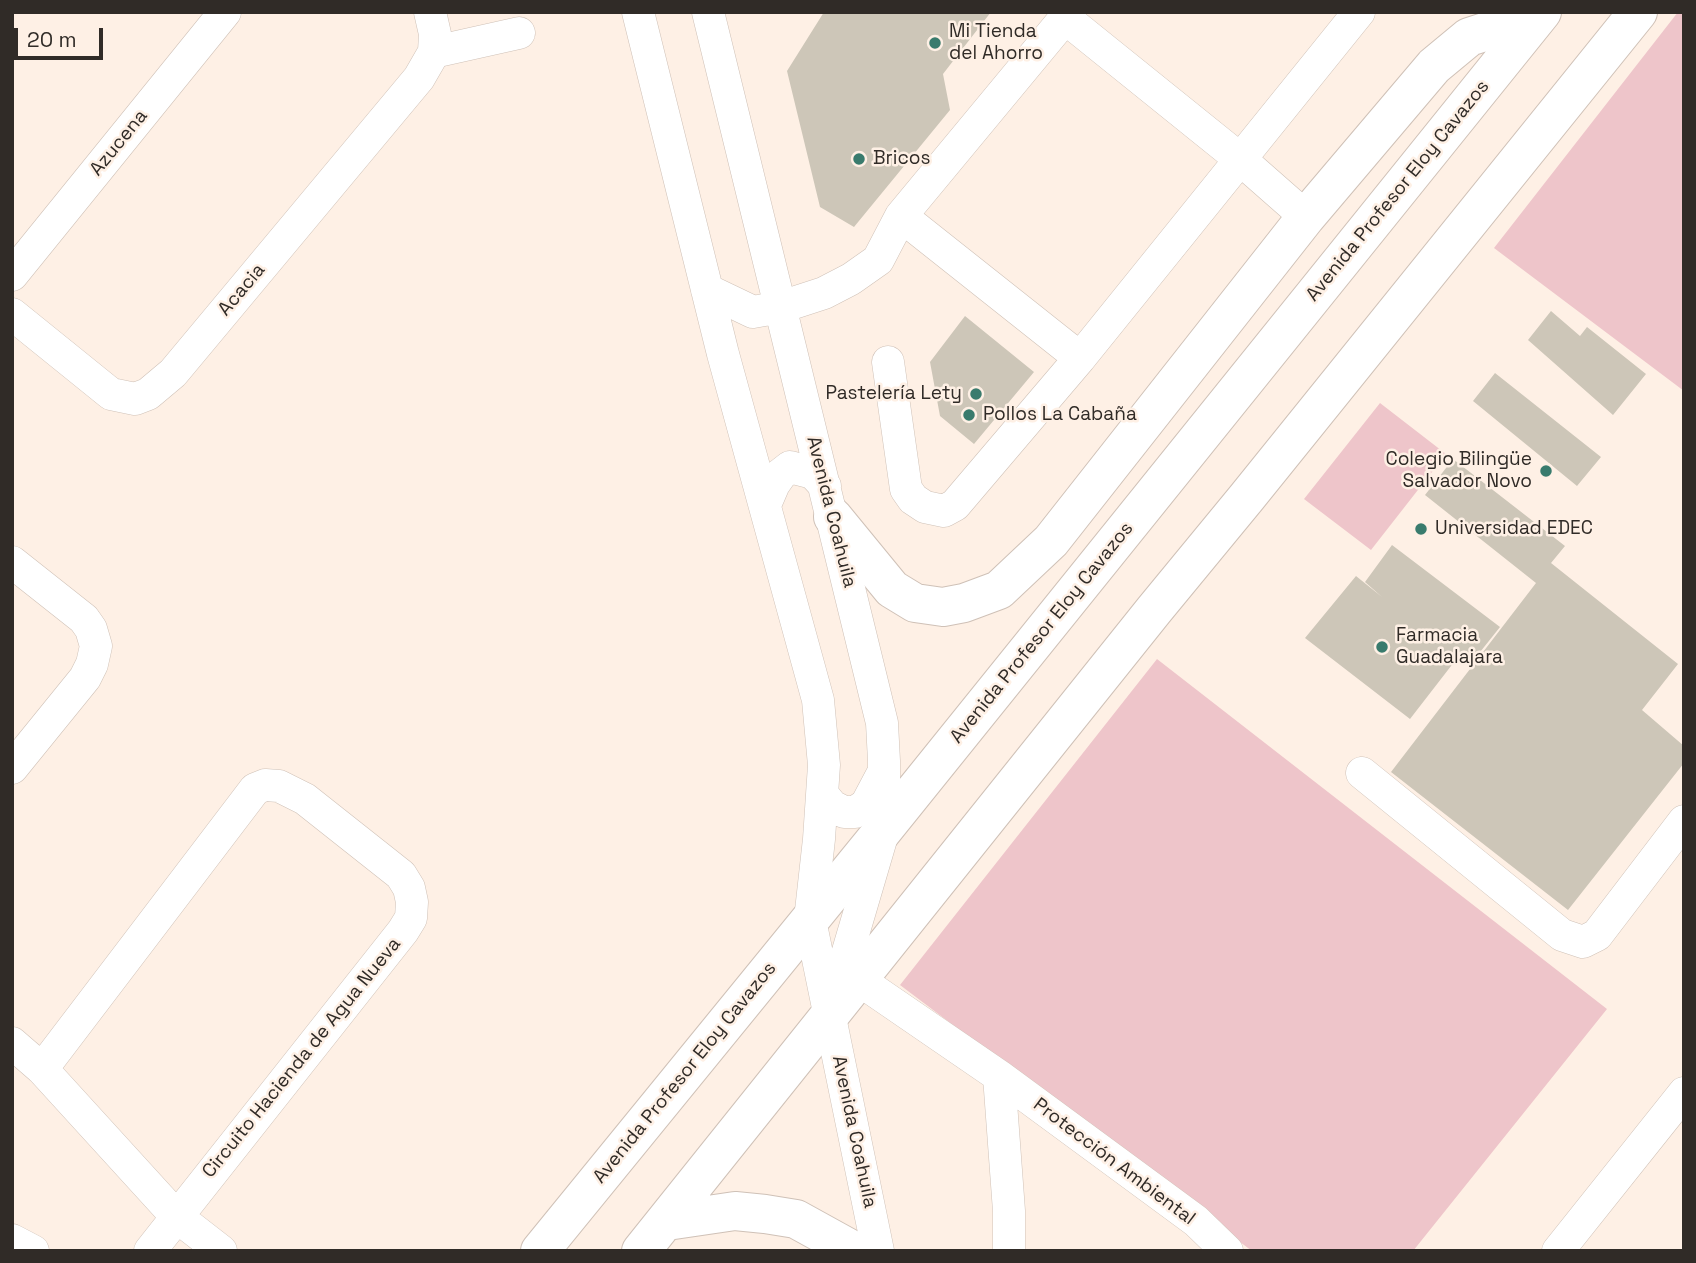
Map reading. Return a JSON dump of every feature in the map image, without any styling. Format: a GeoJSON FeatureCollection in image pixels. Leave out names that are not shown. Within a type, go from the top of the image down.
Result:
{"type":"FeatureCollection","features":[{"type":"Feature","properties":{"kind":"main road"},"geometry":{"type":"LineString","coordinates":[[641,1251],[1153,610],[1265,476],[1638,12]]}},
{"type":"Feature","properties":{"kind":"main road"},"geometry":{"type":"LineString","coordinates":[[829,502],[892,589],[915,603],[943,607],[964,603],[999,590],[1051,541],[1307,216],[1434,66],[1469,37],[1541,13]]}},
{"type":"Feature","properties":{"kind":"main road","name":"Avenida Profesor Eloy Cavazos"},"geometry":{"type":"LineString","coordinates":[[540,1251],[884,829],[1541,13]]}},
{"type":"Feature","properties":{"kind":"main road"},"geometry":{"type":"LineString","coordinates":[[1064,606],[1114,463]]}},
{"type":"Feature","properties":{"kind":"main road"},"geometry":{"type":"LineString","coordinates":[[667,1221],[735,1212],[765,1214],[796,1219],[855,1251]]}},
{"type":"Feature","properties":{"kind":"street","name":"Azucena"},"geometry":{"type":"LineString","coordinates":[[12,275],[225,12]]}},
{"type":"Feature","properties":{"kind":"street"},"geometry":{"type":"LineString","coordinates":[[430,12],[435,34],[434,52],[519,33]]}},
{"type":"Feature","properties":{"kind":"street","name":"Avenida Coahuila"},"geometry":{"type":"LineString","coordinates":[[638,12],[723,354],[818,699],[824,765],[823,795],[810,920],[878,1251]]}},
{"type":"Feature","properties":{"kind":"street","name":"Avenida Coahuila"},"geometry":{"type":"LineString","coordinates":[[708,12],[767,310],[829,502],[881,723],[884,829],[830,1013]]}},
{"type":"Feature","properties":{"kind":"street"},"geometry":{"type":"LineString","coordinates":[[888,362],[906,489],[913,499],[925,507],[944,511],[955,505],[1080,358],[1359,12]]}},
{"type":"Feature","properties":{"kind":"street"},"geometry":{"type":"LineString","coordinates":[[723,354],[767,310],[824,293],[851,279],[878,260],[901,216],[1068,15],[1307,216]]}},
{"type":"Feature","properties":{"kind":"street","name":"Acacia"},"geometry":{"type":"LineString","coordinates":[[12,314],[111,394],[135,399],[148,394],[173,373],[191,352],[419,78],[434,52]]}},
{"type":"Feature","properties":{"kind":"street"},"geometry":{"type":"LineString","coordinates":[[901,216],[1080,358]]}},
{"type":"Feature","properties":{"kind":"street"},"geometry":{"type":"LineString","coordinates":[[707,290],[767,310]]}},
{"type":"Feature","properties":{"kind":"street"},"geometry":{"type":"LineString","coordinates":[[765,506],[781,474],[790,467],[813,473],[829,502]]}},
{"type":"Feature","properties":{"kind":"street"},"geometry":{"type":"LineString","coordinates":[[12,562],[84,618],[91,629],[96,646],[85,678],[12,768]]}},
{"type":"Feature","properties":{"kind":"street"},"geometry":{"type":"LineString","coordinates":[[823,795],[832,806],[844,812],[855,812],[866,804],[884,770]]}},
{"type":"Feature","properties":{"kind":"street"},"geometry":{"type":"LineString","coordinates":[[1363,773],[1562,934],[1583,942],[1597,935],[1684,821]]}},
{"type":"Feature","properties":{"kind":"street","name":"Circuito Hacienda de Agua Nueva"},"geometry":{"type":"LineString","coordinates":[[42,1069],[255,789],[279,786],[293,792],[401,875],[409,888],[411,918],[403,931],[149,1251]]}},
{"type":"Feature","properties":{"kind":"street","name":"Protección Ambiental"},"geometry":{"type":"LineString","coordinates":[[859,980],[999,1076],[1196,1221],[1227,1251]]}},
{"type":"Feature","properties":{"kind":"street"},"geometry":{"type":"LineString","coordinates":[[12,1043],[42,1069],[176,1216],[221,1251]]}},
{"type":"Feature","properties":{"kind":"street","name":"Protección Ambiental"},"geometry":{"type":"LineString","coordinates":[[999,1076],[1009,1211],[1009,1251]]}},
{"type":"Feature","properties":{"kind":"street"},"geometry":{"type":"LineString","coordinates":[[1558,1251],[1684,1093]]}},
{"type":"Feature","properties":{"kind":"street"},"geometry":{"type":"LineString","coordinates":[[12,1240],[33,1251]]}},
{"type":"Feature","properties":{"kind":"shaded area"},"geometry":{"type":"Polygon","coordinates":[[[1678,12],[1684,12],[1684,391],[1494,248],[1678,12]]]}},
{"type":"Feature","properties":{"kind":"shaded area"},"geometry":{"type":"Polygon","coordinates":[[[1380,403],[1446,454],[1371,550],[1304,499],[1380,403]]]}},
{"type":"Feature","properties":{"kind":"shaded area"},"geometry":{"type":"Polygon","coordinates":[[[1157,659],[1607,1009],[1413,1251],[1252,1251],[900,985],[1157,659]]]}},
{"type":"Feature","properties":{"kind":"building","name":"Bricos"},"geometry":{"type":"Polygon","coordinates":[[[824,12],[991,12],[943,74],[950,110],[854,227],[820,207],[787,71],[824,12]]]}},
{"type":"Feature","properties":{"kind":"building"},"geometry":{"type":"Polygon","coordinates":[[[1551,311],[1580,336],[1587,327],[1646,374],[1613,415],[1528,340],[1551,311]]]}},
{"type":"Feature","properties":{"kind":"building","name":"Pastelería Lety"},"geometry":{"type":"Polygon","coordinates":[[[965,316],[1034,372],[974,444],[940,416],[930,362],[965,316]]]}},
{"type":"Feature","properties":{"kind":"building"},"geometry":{"type":"Polygon","coordinates":[[[1495,373],[1601,457],[1577,486],[1473,401],[1495,373]]]}},
{"type":"Feature","properties":{"kind":"building"},"geometry":{"type":"Polygon","coordinates":[[[1453,459],[1565,546],[1551,563],[1678,664],[1642,710],[1684,746],[1684,763],[1568,910],[1391,772],[1536,583],[1425,495],[1453,459]]]}},
{"type":"Feature","properties":{"kind":"building","name":"Farmacia Guadalajara"},"geometry":{"type":"Polygon","coordinates":[[[1392,545],[1500,627],[1469,666],[1458,657],[1410,719],[1305,638],[1356,576],[1382,597],[1365,582],[1392,545]]]}},
{"type":"Feature","properties":{"kind":"place","name":"Mi Tienda del Ahorro"},"geometry":{"type":"Point","coordinates":[935,43]}},
{"type":"Feature","properties":{"kind":"place","name":"Bricos"},"geometry":{"type":"Point","coordinates":[859,159]}},
{"type":"Feature","properties":{"kind":"place","name":"Pastelería Lety"},"geometry":{"type":"Point","coordinates":[976,394]}},
{"type":"Feature","properties":{"kind":"place","name":"Pollos La Cabaña"},"geometry":{"type":"Point","coordinates":[969,415]}},
{"type":"Feature","properties":{"kind":"place","name":"Colegio Bilingüe Salvador Novo"},"geometry":{"type":"Point","coordinates":[1546,471]}},
{"type":"Feature","properties":{"kind":"place","name":"Universidad EDEC"},"geometry":{"type":"Point","coordinates":[1421,529]}},
{"type":"Feature","properties":{"kind":"place","name":"Farmacia Guadalajara"},"geometry":{"type":"Point","coordinates":[1382,647]}}]}
